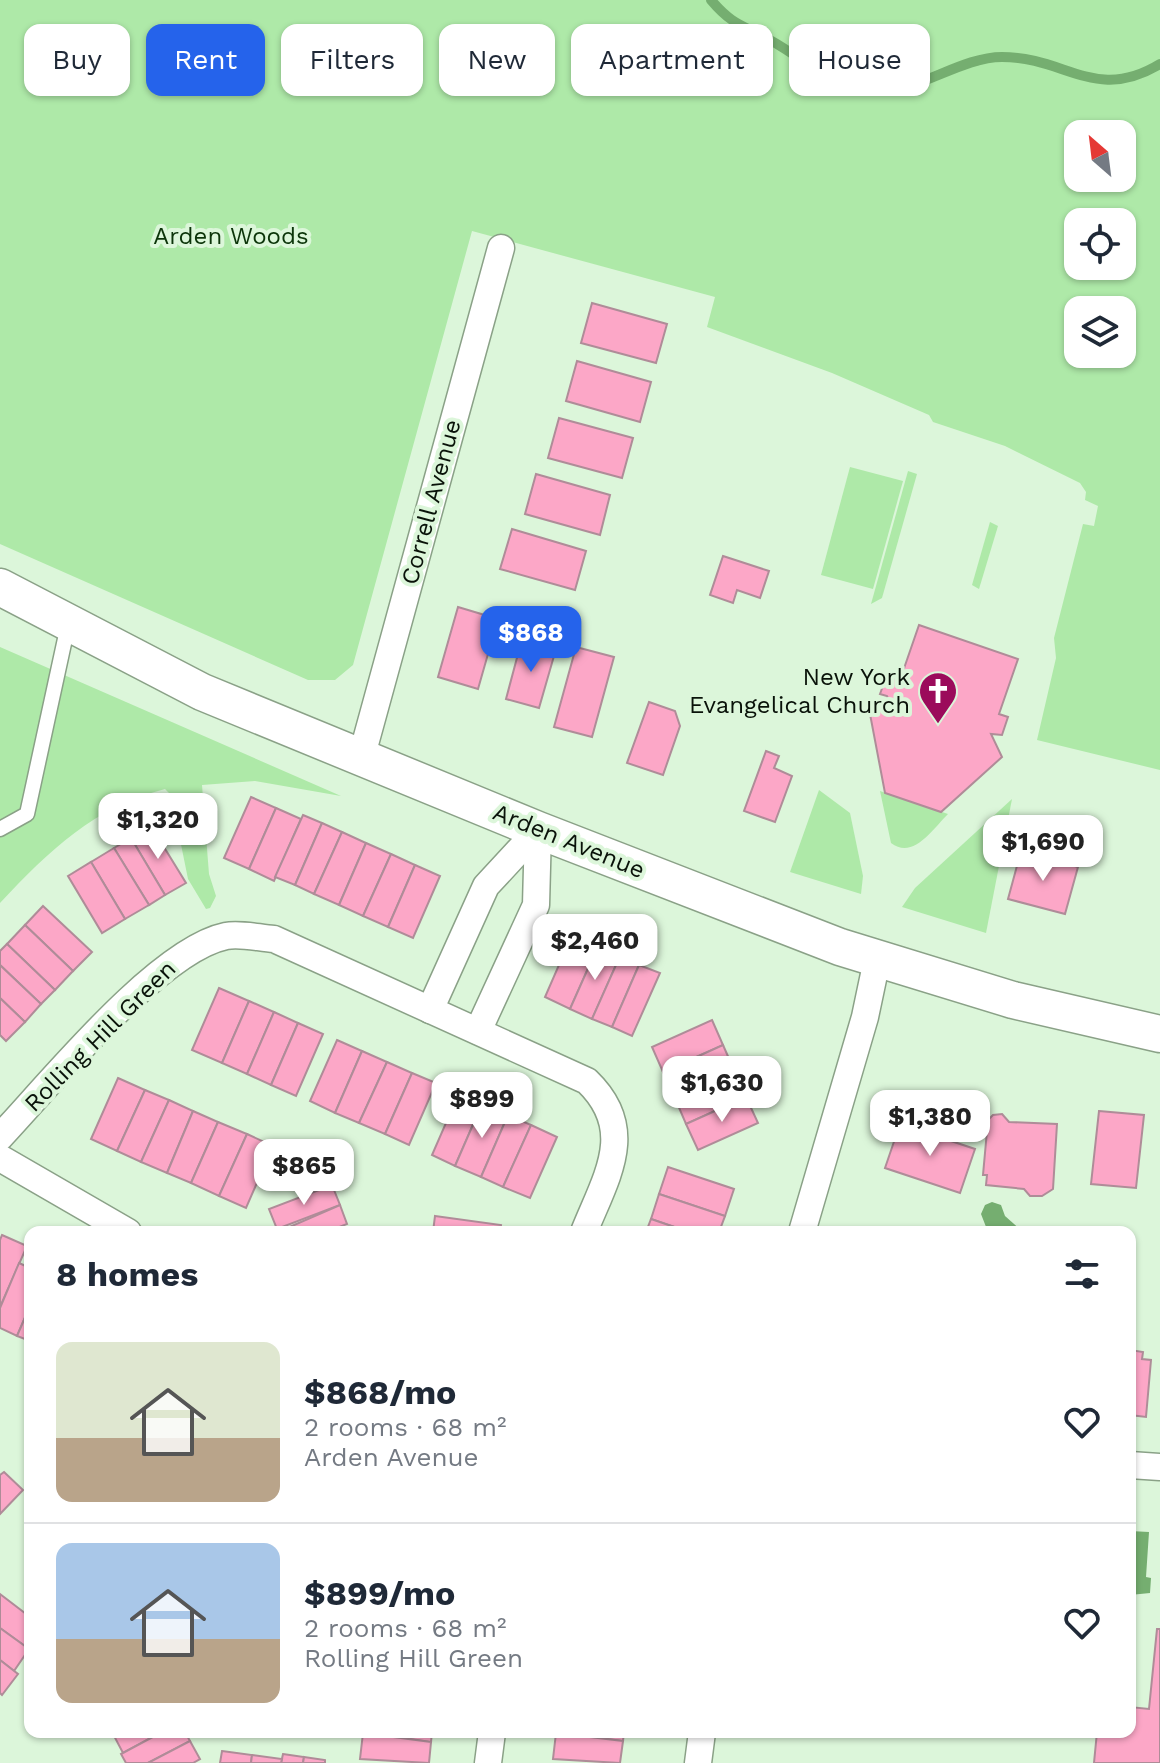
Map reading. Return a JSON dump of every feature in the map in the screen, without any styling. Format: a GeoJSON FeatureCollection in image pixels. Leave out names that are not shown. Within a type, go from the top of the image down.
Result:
{"type":"FeatureCollection","features":[{"type":"Feature","properties":{"kind":"street","name":"Correll Avenue"},"geometry":{"type":"LineString","coordinates":[[362,755],[501,248]]}},
{"type":"Feature","properties":{"kind":"street","name":"Arden Avenue"},"geometry":{"type":"LineString","coordinates":[[0,587],[202,692],[362,755],[538,830],[877,960],[1013,1000],[1160,1034]]}},
{"type":"Feature","properties":{"kind":"street"},"geometry":{"type":"LineString","coordinates":[[430,1010],[486,886],[538,830]]}},
{"type":"Feature","properties":{"kind":"street"},"geometry":{"type":"LineString","coordinates":[[478,1031],[536,905],[538,830]]}},
{"type":"Feature","properties":{"kind":"street","name":"Rolling Hill Green"},"geometry":{"type":"LineString","coordinates":[[0,1137],[157,972],[190,949],[227,935],[274,939],[587,1081],[603,1097],[614,1119],[616,1144],[586,1226]]}},
{"type":"Feature","properties":{"kind":"street"},"geometry":{"type":"LineString","coordinates":[[804,1226],[865,1017],[877,960]]}},
{"type":"Feature","properties":{"kind":"street"},"geometry":{"type":"LineString","coordinates":[[0,1158],[118,1226]]}},
{"type":"Feature","properties":{"kind":"street"},"geometry":{"type":"LineString","coordinates":[[1136,1465],[1160,1467]]}},
{"type":"Feature","properties":{"kind":"street"},"geometry":{"type":"LineString","coordinates":[[488,1763],[491,1738]]}},
{"type":"Feature","properties":{"kind":"street"},"geometry":{"type":"LineString","coordinates":[[698,1763],[701,1738]]}},
{"type":"Feature","properties":{"kind":"lane"},"geometry":{"type":"LineString","coordinates":[[0,829],[27,814],[68,625]]}},
{"type":"Feature","properties":{"kind":"green space","name":"Arden Woods"},"geometry":{"type":"Polygon","coordinates":[[[0,0],[1160,0],[1160,770],[1037,740],[1056,658],[1054,638],[1083,524],[1094,526],[1098,506],[1085,500],[1086,492],[1080,483],[1005,446],[933,422],[929,415],[832,373],[707,327],[715,297],[472,231],[353,665],[335,680],[308,680],[0,544],[0,0]]]}},
{"type":"Feature","properties":{"kind":"green space"},"geometry":{"type":"Polygon","coordinates":[[[850,467],[903,481],[873,589],[821,575],[850,467]]]}},
{"type":"Feature","properties":{"kind":"green space"},"geometry":{"type":"Polygon","coordinates":[[[908,471],[917,474],[882,598],[871,604],[908,471]]]}},
{"type":"Feature","properties":{"kind":"green space"},"geometry":{"type":"Polygon","coordinates":[[[990,522],[998,526],[979,589],[972,585],[990,522]]]}},
{"type":"Feature","properties":{"kind":"green space"},"geometry":{"type":"Polygon","coordinates":[[[0,647],[341,796],[255,781],[202,785],[209,874],[216,896],[210,908],[206,909],[188,879],[171,795],[165,789],[116,807],[95,819],[55,848],[0,903],[0,647]]]}},
{"type":"Feature","properties":{"kind":"green space"},"geometry":{"type":"Polygon","coordinates":[[[819,790],[850,813],[863,876],[861,894],[790,872],[819,790]]]}},
{"type":"Feature","properties":{"kind":"green space"},"geometry":{"type":"Polygon","coordinates":[[[880,791],[948,814],[922,841],[907,848],[899,847],[891,843],[880,791]]]}},
{"type":"Feature","properties":{"kind":"green space"},"geometry":{"type":"Polygon","coordinates":[[[1012,799],[986,933],[902,907],[915,888],[1012,799]]]}},
{"type":"Feature","properties":{"kind":"shaded area"},"geometry":{"type":"Polygon","coordinates":[[[992,1202],[1001,1205],[1005,1216],[1016,1226],[986,1226],[981,1214],[985,1205],[992,1202]]]}},
{"type":"Feature","properties":{"kind":"shaded area"},"geometry":{"type":"Polygon","coordinates":[[[1136,1531],[1149,1532],[1146,1577],[1151,1578],[1150,1593],[1136,1594],[1136,1531]]]}},
{"type":"Feature","properties":{"kind":"building"},"geometry":{"type":"Polygon","coordinates":[[[592,303],[667,324],[656,363],[581,343],[592,303]]]}},
{"type":"Feature","properties":{"kind":"building"},"geometry":{"type":"Polygon","coordinates":[[[577,361],[651,382],[640,422],[566,401],[577,361]]]}},
{"type":"Feature","properties":{"kind":"building"},"geometry":{"type":"Polygon","coordinates":[[[559,418],[633,438],[622,478],[548,458],[559,418]]]}},
{"type":"Feature","properties":{"kind":"building"},"geometry":{"type":"Polygon","coordinates":[[[536,474],[610,495],[600,535],[525,514],[536,474]]]}},
{"type":"Feature","properties":{"kind":"building"},"geometry":{"type":"Polygon","coordinates":[[[512,529],[586,551],[575,590],[500,569],[512,529]]]}},
{"type":"Feature","properties":{"kind":"building"},"geometry":{"type":"Polygon","coordinates":[[[723,556],[769,571],[760,598],[737,590],[733,603],[710,595],[723,556]]]}},
{"type":"Feature","properties":{"kind":"building"},"geometry":{"type":"Polygon","coordinates":[[[458,607],[498,619],[478,689],[438,677],[458,607]]]}},
{"type":"Feature","properties":{"kind":"building","name":"New York Evangelical Church"},"geometry":{"type":"Polygon","coordinates":[[[919,625],[1018,659],[999,714],[1008,717],[1002,735],[991,734],[1002,757],[941,812],[885,793],[870,714],[890,703],[887,696],[880,694],[887,675],[900,680],[919,625]]]}},
{"type":"Feature","properties":{"kind":"building"},"geometry":{"type":"Polygon","coordinates":[[[522,639],[556,649],[539,708],[506,699],[522,639]]]}},
{"type":"Feature","properties":{"kind":"building"},"geometry":{"type":"Polygon","coordinates":[[[576,647],[614,657],[592,737],[554,727],[576,647]]]}},
{"type":"Feature","properties":{"kind":"building"},"geometry":{"type":"Polygon","coordinates":[[[649,702],[675,711],[680,726],[663,775],[627,763],[649,702]]]}},
{"type":"Feature","properties":{"kind":"building"},"geometry":{"type":"Polygon","coordinates":[[[766,751],[779,756],[774,768],[792,776],[775,822],[744,811],[766,751]]]}},
{"type":"Feature","properties":{"kind":"building"},"geometry":{"type":"Polygon","coordinates":[[[251,797],[276,808],[249,869],[224,858],[251,797]]]}},
{"type":"Feature","properties":{"kind":"building"},"geometry":{"type":"Polygon","coordinates":[[[276,808],[301,819],[274,881],[249,869],[276,808]]]}},
{"type":"Feature","properties":{"kind":"building"},"geometry":{"type":"Polygon","coordinates":[[[303,815],[322,823],[295,885],[275,877],[303,815]]]}},
{"type":"Feature","properties":{"kind":"building"},"geometry":{"type":"Polygon","coordinates":[[[322,823],[342,832],[314,894],[295,885],[322,823]]]}},
{"type":"Feature","properties":{"kind":"building"},"geometry":{"type":"Polygon","coordinates":[[[151,826],[186,883],[165,895],[131,838],[151,826]]]}},
{"type":"Feature","properties":{"kind":"building"},"geometry":{"type":"Polygon","coordinates":[[[342,832],[366,843],[339,905],[314,894],[342,832]]]}},
{"type":"Feature","properties":{"kind":"building"},"geometry":{"type":"Polygon","coordinates":[[[131,838],[165,895],[149,905],[114,848],[131,838]]]}},
{"type":"Feature","properties":{"kind":"building"},"geometry":{"type":"Polygon","coordinates":[[[366,843],[391,854],[363,916],[339,905],[366,843]]]}},
{"type":"Feature","properties":{"kind":"building"},"geometry":{"type":"Polygon","coordinates":[[[114,848],[149,905],[125,919],[91,862],[114,848]]]}},
{"type":"Feature","properties":{"kind":"building"},"geometry":{"type":"Polygon","coordinates":[[[1021,851],[1078,867],[1065,914],[1008,899],[1021,851]]]}},
{"type":"Feature","properties":{"kind":"building"},"geometry":{"type":"Polygon","coordinates":[[[391,854],[415,865],[388,927],[363,916],[391,854]]]}},
{"type":"Feature","properties":{"kind":"building"},"geometry":{"type":"Polygon","coordinates":[[[91,862],[125,919],[102,933],[68,876],[91,862]]]}},
{"type":"Feature","properties":{"kind":"building"},"geometry":{"type":"Polygon","coordinates":[[[415,865],[440,876],[413,938],[388,927],[415,865]]]}},
{"type":"Feature","properties":{"kind":"building"},"geometry":{"type":"Polygon","coordinates":[[[43,906],[92,952],[73,971],[25,925],[43,906]]]}},
{"type":"Feature","properties":{"kind":"building"},"geometry":{"type":"Polygon","coordinates":[[[25,925],[73,971],[55,990],[7,944],[25,925]]]}},
{"type":"Feature","properties":{"kind":"building"},"geometry":{"type":"Polygon","coordinates":[[[572,935],[598,946],[570,1009],[545,997],[572,935]]]}},
{"type":"Feature","properties":{"kind":"building"},"geometry":{"type":"Polygon","coordinates":[[[7,944],[55,990],[41,1004],[0,965],[0,951],[7,944]]]}},
{"type":"Feature","properties":{"kind":"building"},"geometry":{"type":"Polygon","coordinates":[[[598,946],[620,956],[592,1019],[570,1009],[598,946]]]}},
{"type":"Feature","properties":{"kind":"building"},"geometry":{"type":"Polygon","coordinates":[[[620,956],[639,965],[612,1027],[592,1019],[620,956]]]}},
{"type":"Feature","properties":{"kind":"building"},"geometry":{"type":"Polygon","coordinates":[[[0,965],[41,1004],[25,1022],[0,998],[0,965]]]}},
{"type":"Feature","properties":{"kind":"building"},"geometry":{"type":"Polygon","coordinates":[[[639,965],[660,973],[632,1036],[612,1027],[639,965]]]}},
{"type":"Feature","properties":{"kind":"building"},"geometry":{"type":"Polygon","coordinates":[[[219,988],[249,1001],[222,1063],[192,1050],[219,988]]]}},
{"type":"Feature","properties":{"kind":"building"},"geometry":{"type":"Polygon","coordinates":[[[0,998],[25,1022],[6,1041],[0,1035],[0,998]]]}},
{"type":"Feature","properties":{"kind":"building"},"geometry":{"type":"Polygon","coordinates":[[[249,1001],[274,1012],[247,1074],[222,1063],[249,1001]]]}},
{"type":"Feature","properties":{"kind":"building"},"geometry":{"type":"Polygon","coordinates":[[[274,1012],[298,1023],[271,1085],[247,1074],[274,1012]]]}},
{"type":"Feature","properties":{"kind":"building"},"geometry":{"type":"Polygon","coordinates":[[[712,1020],[723,1045],[663,1072],[652,1047],[712,1020]]]}},
{"type":"Feature","properties":{"kind":"building"},"geometry":{"type":"Polygon","coordinates":[[[298,1023],[323,1034],[296,1096],[271,1085],[298,1023]]]}},
{"type":"Feature","properties":{"kind":"building"},"geometry":{"type":"Polygon","coordinates":[[[337,1040],[362,1051],[335,1113],[310,1101],[337,1040]]]}},
{"type":"Feature","properties":{"kind":"building"},"geometry":{"type":"Polygon","coordinates":[[[723,1045],[734,1070],[674,1096],[663,1072],[723,1045]]]}},
{"type":"Feature","properties":{"kind":"building"},"geometry":{"type":"Polygon","coordinates":[[[362,1051],[387,1062],[359,1123],[335,1113],[362,1051]]]}},
{"type":"Feature","properties":{"kind":"building"},"geometry":{"type":"Polygon","coordinates":[[[387,1062],[412,1073],[385,1134],[359,1123],[387,1062]]]}},
{"type":"Feature","properties":{"kind":"building"},"geometry":{"type":"Polygon","coordinates":[[[734,1070],[746,1097],[686,1124],[674,1096],[734,1070]]]}},
{"type":"Feature","properties":{"kind":"building"},"geometry":{"type":"Polygon","coordinates":[[[412,1073],[436,1083],[409,1145],[385,1134],[412,1073]]]}},
{"type":"Feature","properties":{"kind":"building"},"geometry":{"type":"Polygon","coordinates":[[[118,1078],[145,1090],[117,1151],[91,1139],[118,1078]]]}},
{"type":"Feature","properties":{"kind":"building"},"geometry":{"type":"Polygon","coordinates":[[[145,1090],[169,1100],[141,1162],[117,1151],[145,1090]]]}},
{"type":"Feature","properties":{"kind":"building"},"geometry":{"type":"Polygon","coordinates":[[[459,1093],[482,1104],[455,1166],[432,1155],[459,1093]]]}},
{"type":"Feature","properties":{"kind":"building"},"geometry":{"type":"Polygon","coordinates":[[[746,1097],[758,1123],[698,1150],[686,1124],[746,1097]]]}},
{"type":"Feature","properties":{"kind":"building"},"geometry":{"type":"Polygon","coordinates":[[[169,1100],[193,1111],[167,1173],[141,1162],[169,1100]]]}},
{"type":"Feature","properties":{"kind":"building"},"geometry":{"type":"Polygon","coordinates":[[[482,1104],[508,1115],[481,1177],[455,1166],[482,1104]]]}},
{"type":"Feature","properties":{"kind":"building"},"geometry":{"type":"Polygon","coordinates":[[[193,1111],[218,1122],[191,1183],[167,1173],[193,1111]]]}},
{"type":"Feature","properties":{"kind":"building"},"geometry":{"type":"Polygon","coordinates":[[[1099,1111],[1144,1115],[1136,1188],[1091,1184],[1099,1111]]]}},
{"type":"Feature","properties":{"kind":"building"},"geometry":{"type":"Polygon","coordinates":[[[1002,1114],[1009,1122],[1057,1124],[1053,1189],[1042,1196],[1030,1196],[1024,1189],[986,1185],[987,1175],[983,1175],[988,1120],[993,1115],[1002,1114]]]}},
{"type":"Feature","properties":{"kind":"building"},"geometry":{"type":"Polygon","coordinates":[[[508,1115],[531,1125],[503,1187],[481,1177],[508,1115]]]}},
{"type":"Feature","properties":{"kind":"building"},"geometry":{"type":"Polygon","coordinates":[[[218,1122],[247,1134],[219,1196],[191,1183],[218,1122]]]}},
{"type":"Feature","properties":{"kind":"building"},"geometry":{"type":"Polygon","coordinates":[[[900,1124],[975,1149],[960,1193],[885,1168],[900,1124]]]}},
{"type":"Feature","properties":{"kind":"building"},"geometry":{"type":"Polygon","coordinates":[[[531,1125],[557,1137],[530,1198],[503,1187],[531,1125]]]}},
{"type":"Feature","properties":{"kind":"building"},"geometry":{"type":"Polygon","coordinates":[[[247,1134],[273,1146],[246,1208],[219,1196],[247,1134]]]}},
{"type":"Feature","properties":{"kind":"building"},"geometry":{"type":"Polygon","coordinates":[[[668,1167],[734,1189],[725,1216],[659,1194],[668,1167]]]}},
{"type":"Feature","properties":{"kind":"building"},"geometry":{"type":"Polygon","coordinates":[[[332,1185],[340,1205],[285,1226],[276,1226],[269,1209],[332,1185]]]}},
{"type":"Feature","properties":{"kind":"building"},"geometry":{"type":"Polygon","coordinates":[[[659,1194],[725,1216],[721,1226],[671,1226],[651,1219],[659,1194]]]}},
{"type":"Feature","properties":{"kind":"building"},"geometry":{"type":"Polygon","coordinates":[[[340,1205],[347,1224],[342,1226],[292,1226],[340,1205]]]}},
{"type":"Feature","properties":{"kind":"building"},"geometry":{"type":"Polygon","coordinates":[[[435,1216],[501,1225],[501,1226],[434,1226],[435,1216]]]}},
{"type":"Feature","properties":{"kind":"building"},"geometry":{"type":"Polygon","coordinates":[[[651,1219],[671,1226],[648,1226],[651,1219]]]}},
{"type":"Feature","properties":{"kind":"building"},"geometry":{"type":"Polygon","coordinates":[[[2,1235],[24,1245],[24,1253],[0,1307],[2,1235]]]}},
{"type":"Feature","properties":{"kind":"building"},"geometry":{"type":"Polygon","coordinates":[[[19,1263],[24,1265],[24,1320],[17,1336],[0,1328],[0,1308],[19,1263]]]}},
{"type":"Feature","properties":{"kind":"building"},"geometry":{"type":"Polygon","coordinates":[[[24,1320],[24,1339],[17,1336],[24,1320]]]}},
{"type":"Feature","properties":{"kind":"building"},"geometry":{"type":"Polygon","coordinates":[[[1136,1351],[1143,1352],[1142,1359],[1151,1360],[1146,1417],[1136,1416],[1136,1351]]]}},
{"type":"Feature","properties":{"kind":"building"},"geometry":{"type":"Polygon","coordinates":[[[4,1472],[23,1490],[0,1514],[0,1475],[4,1472]]]}},
{"type":"Feature","properties":{"kind":"building"},"geometry":{"type":"Polygon","coordinates":[[[0,1594],[24,1612],[24,1645],[0,1628],[0,1594]]]}},
{"type":"Feature","properties":{"kind":"building"},"geometry":{"type":"Polygon","coordinates":[[[0,1628],[24,1645],[24,1656],[14,1671],[0,1660],[0,1628]]]}},
{"type":"Feature","properties":{"kind":"building"},"geometry":{"type":"Polygon","coordinates":[[[1157,1629],[1160,1629],[1160,1763],[1094,1763],[1096,1738],[1136,1738],[1136,1708],[1149,1709],[1157,1629]]]}},
{"type":"Feature","properties":{"kind":"building"},"geometry":{"type":"Polygon","coordinates":[[[0,1660],[18,1674],[2,1695],[0,1693],[0,1660]]]}},
{"type":"Feature","properties":{"kind":"building"},"geometry":{"type":"Polygon","coordinates":[[[115,1738],[151,1738],[123,1753],[115,1738]]]}},
{"type":"Feature","properties":{"kind":"building"},"geometry":{"type":"Polygon","coordinates":[[[151,1738],[188,1738],[190,1741],[148,1763],[126,1763],[121,1754],[151,1738]]]}},
{"type":"Feature","properties":{"kind":"building"},"geometry":{"type":"Polygon","coordinates":[[[362,1738],[431,1742],[429,1763],[360,1759],[362,1738]]]}},
{"type":"Feature","properties":{"kind":"building"},"geometry":{"type":"Polygon","coordinates":[[[404,1738],[431,1738],[431,1742],[404,1738]]]}},
{"type":"Feature","properties":{"kind":"building"},"geometry":{"type":"Polygon","coordinates":[[[555,1738],[623,1741],[620,1763],[553,1759],[555,1738]]]}},
{"type":"Feature","properties":{"kind":"building"},"geometry":{"type":"Polygon","coordinates":[[[190,1741],[200,1759],[193,1763],[148,1763],[190,1741]]]}},
{"type":"Feature","properties":{"kind":"building"},"geometry":{"type":"Polygon","coordinates":[[[222,1751],[252,1755],[251,1763],[220,1763],[222,1751]]]}},
{"type":"Feature","properties":{"kind":"building"},"geometry":{"type":"Polygon","coordinates":[[[283,1754],[304,1757],[303,1763],[281,1763],[283,1754]]]}},
{"type":"Feature","properties":{"kind":"building"},"geometry":{"type":"Polygon","coordinates":[[[252,1755],[282,1759],[281,1763],[251,1763],[252,1755]]]}},
{"type":"Feature","properties":{"kind":"building"},"geometry":{"type":"Polygon","coordinates":[[[304,1757],[325,1760],[325,1763],[303,1763],[304,1757]]]}},
{"type":"Feature","properties":{"kind":"waterway"},"geometry":{"type":"LineString","coordinates":[[711,0],[732,20],[834,80],[867,91],[909,86],[990,58],[1025,59],[1099,79],[1137,75],[1160,64]]}},
{"type":"Feature","properties":{"kind":"place","name":"New York Evangelical Church"},"geometry":{"type":"Point","coordinates":[938,725]}}]}
